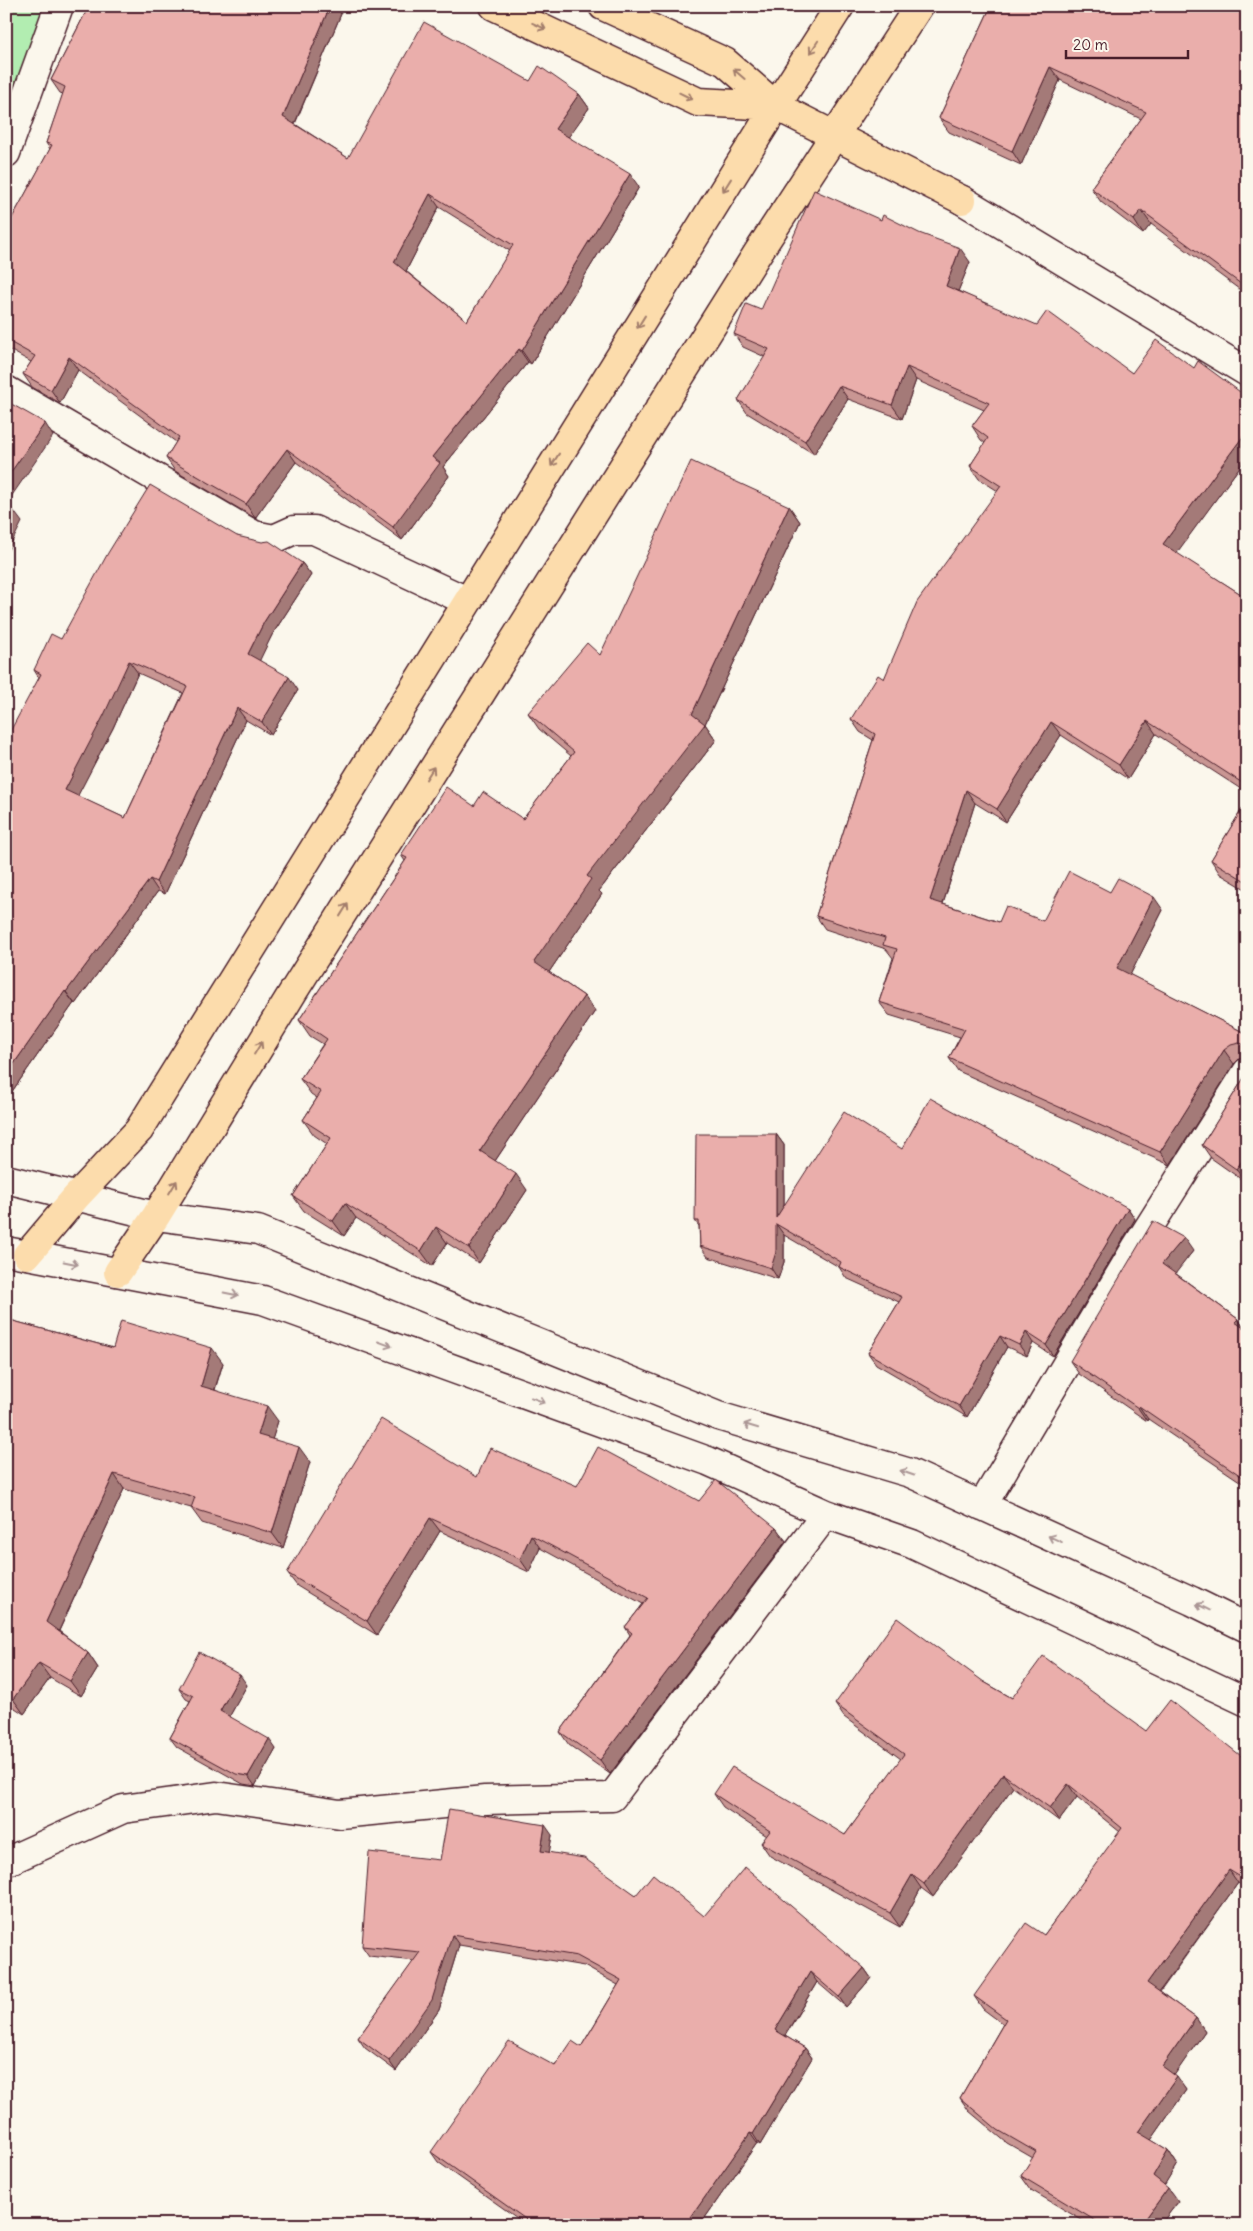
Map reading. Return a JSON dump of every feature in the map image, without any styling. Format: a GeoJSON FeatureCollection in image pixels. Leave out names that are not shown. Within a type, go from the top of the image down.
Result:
{"type":"FeatureCollection","features":[{"type":"Feature","properties":{"kind":"main road"},"geometry":{"type":"LineString","coordinates":[[494,6],[698,102],[776,106]]}},
{"type":"Feature","properties":{"kind":"main road"},"geometry":{"type":"LineString","coordinates":[[603,6],[725,62],[776,106],[834,137],[962,200]]}},
{"type":"Feature","properties":{"kind":"main road"},"geometry":{"type":"LineString","coordinates":[[17,1253],[76,1197],[139,1130],[467,601],[840,6]]}},
{"type":"Feature","properties":{"kind":"main road"},"geometry":{"type":"LineString","coordinates":[[118,1272],[156,1216],[335,925],[752,262],[919,6]]}},
{"type":"Feature","properties":{"kind":"street"},"geometry":{"type":"LineString","coordinates":[[6,153],[59,6]]}},
{"type":"Feature","properties":{"kind":"street"},"geometry":{"type":"LineString","coordinates":[[962,200],[1247,372]]}},
{"type":"Feature","properties":{"kind":"street"},"geometry":{"type":"LineString","coordinates":[[6,390],[254,535],[274,539],[294,530],[314,530],[467,601]]}},
{"type":"Feature","properties":{"kind":"street"},"geometry":{"type":"LineString","coordinates":[[982,1506],[1136,1246],[1247,1072]]}},
{"type":"Feature","properties":{"kind":"street"},"geometry":{"type":"LineString","coordinates":[[6,1180],[156,1216],[258,1230],[718,1416],[910,1473],[1247,1628]]}},
{"type":"Feature","properties":{"kind":"street"},"geometry":{"type":"LineString","coordinates":[[17,1253],[263,1300],[708,1462],[826,1514],[912,1544],[1247,1702]]}},
{"type":"Feature","properties":{"kind":"street"},"geometry":{"type":"LineString","coordinates":[[6,1862],[123,1809],[216,1796],[340,1814],[485,1800],[612,1797],[826,1514]]}},
{"type":"Feature","properties":{"kind":"green space"},"geometry":{"type":"Polygon","coordinates":[[[6,6],[46,6],[6,123],[6,6]]]}},
{"type":"Feature","properties":{"kind":"building"},"geometry":{"type":"Polygon","coordinates":[[[89,6],[330,6],[283,117],[348,158],[424,22],[530,81],[539,66],[579,94],[555,129],[630,174],[522,351],[519,349],[432,457],[440,463],[393,527],[287,449],[246,504],[166,458],[179,437],[69,357],[51,390],[23,374],[35,356],[6,340],[6,229],[52,145],[46,143],[65,87],[51,80],[89,6]],[[430,194],[394,262],[467,321],[513,245],[430,194]]]}},
{"type":"Feature","properties":{"kind":"building"},"geometry":{"type":"Polygon","coordinates":[[[991,6],[1247,6],[1247,276],[1241,284],[1141,210],[1134,220],[1091,188],[1146,112],[1050,67],[1012,151],[939,118],[991,6]]]}},
{"type":"Feature","properties":{"kind":"building"},"geometry":{"type":"Polygon","coordinates":[[[814,190],[881,220],[883,215],[919,233],[960,248],[946,286],[1037,325],[1047,311],[1132,373],[1156,340],[1194,368],[1198,361],[1247,397],[1247,431],[1163,544],[1247,598],[1247,786],[1147,721],[1119,765],[1051,722],[997,809],[966,790],[930,900],[999,922],[1006,906],[1043,921],[1069,871],[1110,892],[1118,878],[1154,897],[1117,968],[1247,1034],[1247,1047],[1239,1043],[1231,1045],[1224,1050],[1160,1152],[949,1058],[965,1029],[879,1002],[897,949],[883,945],[885,938],[816,916],[875,734],[851,719],[878,675],[884,679],[917,602],[1001,486],[970,466],[988,438],[972,426],[989,403],[907,367],[892,405],[839,386],[805,441],[738,400],[769,349],[734,334],[746,304],[761,310],[814,190]]]}},
{"type":"Feature","properties":{"kind":"building"},"geometry":{"type":"Polygon","coordinates":[[[6,401],[45,423],[6,479],[6,401]]]}},
{"type":"Feature","properties":{"kind":"building"},"geometry":{"type":"Polygon","coordinates":[[[691,461],[789,506],[692,714],[705,724],[587,876],[591,879],[534,962],[584,996],[480,1151],[516,1174],[469,1248],[436,1227],[421,1251],[345,1203],[333,1221],[293,1196],[331,1138],[303,1120],[321,1092],[300,1079],[327,1039],[299,1020],[407,858],[401,855],[446,787],[474,806],[483,792],[523,819],[574,752],[528,713],[587,643],[600,655],[691,461]]]}},
{"type":"Feature","properties":{"kind":"building"},"geometry":{"type":"Polygon","coordinates":[[[150,485],[237,536],[262,542],[269,541],[302,563],[264,622],[248,654],[289,677],[262,722],[237,708],[156,882],[150,879],[65,991],[6,1075],[6,739],[41,674],[34,670],[51,634],[61,639],[108,553],[150,485]],[[129,661],[104,715],[65,790],[125,818],[187,686],[129,661]]]}},
{"type":"Feature","properties":{"kind":"building"},"geometry":{"type":"Polygon","coordinates":[[[6,506],[13,510],[6,523],[6,506]]]}},
{"type":"Feature","properties":{"kind":"building"},"geometry":{"type":"Polygon","coordinates":[[[1247,801],[1247,882],[1211,860],[1247,801]]]}},
{"type":"Feature","properties":{"kind":"building"},"geometry":{"type":"Polygon","coordinates":[[[1247,1073],[1247,1164],[1242,1161],[1236,1169],[1202,1145],[1247,1073]]]}},
{"type":"Feature","properties":{"kind":"building"},"geometry":{"type":"Polygon","coordinates":[[[930,1098],[1128,1208],[1046,1345],[1026,1332],[1019,1345],[1000,1336],[959,1406],[868,1353],[902,1297],[839,1267],[841,1262],[776,1224],[776,1252],[771,1268],[700,1246],[699,1221],[695,1221],[696,1134],[776,1134],[776,1218],[844,1112],[902,1149],[930,1098]]]}},
{"type":"Feature","properties":{"kind":"building"},"geometry":{"type":"Polygon","coordinates":[[[1153,1221],[1184,1238],[1162,1264],[1238,1319],[1235,1322],[1247,1330],[1247,1480],[1070,1361],[1153,1221]]]}},
{"type":"Feature","properties":{"kind":"building"},"geometry":{"type":"Polygon","coordinates":[[[6,1319],[113,1348],[121,1321],[212,1348],[201,1386],[267,1406],[258,1435],[299,1447],[272,1533],[191,1508],[195,1497],[114,1474],[46,1622],[88,1653],[70,1681],[39,1663],[13,1699],[6,1694],[6,1319]]]}},
{"type":"Feature","properties":{"kind":"building"},"geometry":{"type":"Polygon","coordinates":[[[381,1419],[477,1477],[490,1448],[577,1486],[598,1447],[699,1501],[716,1480],[776,1528],[600,1760],[560,1732],[632,1633],[625,1627],[648,1598],[531,1535],[520,1559],[430,1518],[367,1621],[287,1573],[381,1419]]]}},
{"type":"Feature","properties":{"kind":"building"},"geometry":{"type":"Polygon","coordinates":[[[897,1618],[984,1682],[1012,1698],[1043,1656],[1146,1731],[1170,1700],[1245,1759],[1247,1756],[1247,1881],[1229,1870],[1147,1983],[1196,2018],[1162,2066],[1177,2077],[1138,2132],[1168,2150],[1153,2176],[1168,2188],[1141,2225],[1093,2225],[1096,2221],[1021,2176],[1036,2152],[998,2130],[960,2098],[1006,2019],[974,1996],[1026,1923],[1044,1935],[1122,1828],[1068,1784],[1050,1808],[1003,1774],[924,1884],[912,1875],[890,1913],[761,1843],[770,1831],[714,1794],[732,1767],[845,1835],[904,1754],[835,1704],[897,1618]]]}},
{"type":"Feature","properties":{"kind":"building"},"geometry":{"type":"Polygon","coordinates":[[[199,1652],[240,1675],[220,1711],[269,1739],[248,1776],[236,1774],[170,1738],[193,1696],[179,1689],[199,1652]]]}},
{"type":"Feature","properties":{"kind":"building"},"geometry":{"type":"Polygon","coordinates":[[[449,1809],[545,1825],[541,1851],[584,1858],[636,1895],[653,1874],[704,1916],[745,1867],[864,1968],[839,1997],[810,1972],[775,2030],[805,2048],[753,2134],[750,2133],[691,2217],[696,2221],[692,2225],[530,2225],[531,2223],[431,2152],[509,2041],[555,2066],[572,2041],[581,2047],[621,1980],[577,1956],[452,1935],[432,2000],[389,2061],[358,2038],[420,1952],[362,1946],[369,1852],[440,1860],[449,1809]]]}}]}
